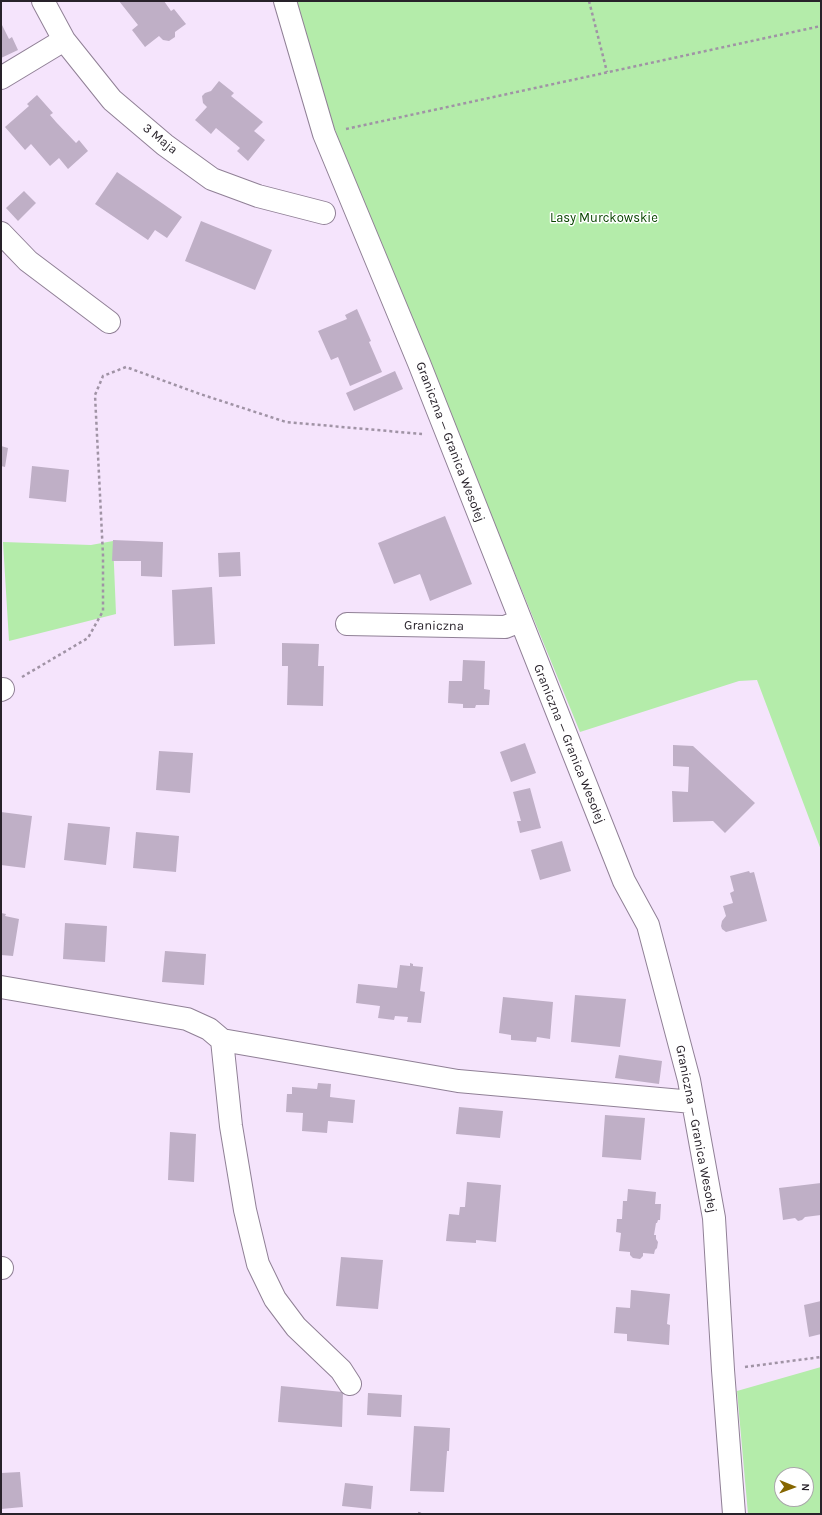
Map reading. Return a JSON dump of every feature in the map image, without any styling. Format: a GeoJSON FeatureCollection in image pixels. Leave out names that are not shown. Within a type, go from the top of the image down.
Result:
{"type":"FeatureCollection","features":[{"type":"Feature","properties":{"kind":"street","name":"3 Maja"},"geometry":{"type":"LineString","coordinates":[[43,1],[64,40],[112,100],[165,145],[212,179],[258,196],[324,213]]}},
{"type":"Feature","properties":{"kind":"street","name":"Graniczna — Granica Wesołej"},"geometry":{"type":"LineString","coordinates":[[286,1],[324,134],[401,320],[624,882],[648,925],[689,1080],[714,1218],[723,1370],[734,1514]]}},
{"type":"Feature","properties":{"kind":"street"},"geometry":{"type":"LineString","coordinates":[[1,78],[64,40]]}},
{"type":"Feature","properties":{"kind":"street"},"geometry":{"type":"LineString","coordinates":[[1,233],[28,261],[108,322]]}},
{"type":"Feature","properties":{"kind":"street","name":"Graniczna"},"geometry":{"type":"LineString","coordinates":[[347,624],[505,628],[520,622]]}},
{"type":"Feature","properties":{"kind":"street"},"geometry":{"type":"LineString","coordinates":[[1,988],[187,1019],[209,1029],[222,1040],[458,1082],[693,1102]]}},
{"type":"Feature","properties":{"kind":"street"},"geometry":{"type":"LineString","coordinates":[[222,1040],[231,1126],[245,1210],[258,1264],[275,1299],[296,1327],[341,1370],[350,1384]]}},
{"type":"Feature","properties":{"kind":"path"},"geometry":{"type":"LineString","coordinates":[[589,1],[607,72]]}},
{"type":"Feature","properties":{"kind":"path"},"geometry":{"type":"LineString","coordinates":[[324,134],[821,26]]}},
{"type":"Feature","properties":{"kind":"path"},"geometry":{"type":"LineString","coordinates":[[2,690],[88,638],[103,611],[103,555],[95,395],[102,376],[126,368],[286,422],[447,436]]}},
{"type":"Feature","properties":{"kind":"path"},"geometry":{"type":"LineString","coordinates":[[723,1370],[821,1357]]}},
{"type":"Feature","properties":{"kind":"green space","name":"Lasy Murckowskie"},"geometry":{"type":"Polygon","coordinates":[[[297,1],[821,1],[821,850],[757,680],[739,681],[580,732],[341,149],[312,59],[297,1]]]}},
{"type":"Feature","properties":{"kind":"green space"},"geometry":{"type":"Polygon","coordinates":[[[113,541],[116,614],[9,641],[3,542],[91,545],[113,541]]]}},
{"type":"Feature","properties":{"kind":"green space"},"geometry":{"type":"Polygon","coordinates":[[[821,1367],[821,1514],[748,1514],[737,1391],[821,1367]]]}},
{"type":"Feature","properties":{"kind":"building"},"geometry":{"type":"Polygon","coordinates":[[[119,1],[164,1],[171,11],[174,9],[186,24],[175,32],[175,37],[169,41],[163,40],[159,36],[145,47],[132,30],[138,25],[119,1]]]}},
{"type":"Feature","properties":{"kind":"building"},"geometry":{"type":"Polygon","coordinates":[[[1,23],[9,39],[12,37],[18,50],[1,58],[1,23]]]}},
{"type":"Feature","properties":{"kind":"building"},"geometry":{"type":"Polygon","coordinates":[[[219,81],[234,93],[231,96],[263,122],[254,131],[265,140],[248,161],[237,151],[240,148],[216,128],[211,134],[195,120],[207,107],[203,103],[202,96],[211,91],[219,81]]]}},
{"type":"Feature","properties":{"kind":"building"},"geometry":{"type":"Polygon","coordinates":[[[37,95],[53,113],[50,115],[56,122],[76,143],[79,140],[88,151],[68,169],[59,158],[50,166],[31,144],[25,150],[5,127],[29,106],[27,104],[37,95]]]}},
{"type":"Feature","properties":{"kind":"building"},"geometry":{"type":"Polygon","coordinates":[[[117,172],[182,217],[167,238],[155,230],[148,240],[95,204],[117,172]]]}},
{"type":"Feature","properties":{"kind":"building"},"geometry":{"type":"Polygon","coordinates":[[[24,191],[36,203],[18,221],[6,208],[24,191]]]}},
{"type":"Feature","properties":{"kind":"building"},"geometry":{"type":"Polygon","coordinates":[[[201,221],[272,250],[255,290],[185,261],[201,221]]]}},
{"type":"Feature","properties":{"kind":"building"},"geometry":{"type":"Polygon","coordinates":[[[357,309],[371,341],[369,342],[382,372],[350,386],[338,357],[331,360],[318,331],[347,319],[345,315],[357,309]]]}},
{"type":"Feature","properties":{"kind":"building"},"geometry":{"type":"Polygon","coordinates":[[[395,371],[403,389],[354,411],[346,393],[395,371]]]}},
{"type":"Feature","properties":{"kind":"building"},"geometry":{"type":"Polygon","coordinates":[[[1,446],[8,448],[5,467],[1,466],[1,446]]]}},
{"type":"Feature","properties":{"kind":"building"},"geometry":{"type":"Polygon","coordinates":[[[32,466],[69,470],[66,502],[29,498],[32,466]]]}},
{"type":"Feature","properties":{"kind":"building"},"geometry":{"type":"Polygon","coordinates":[[[445,516],[472,584],[430,601],[420,574],[394,584],[378,543],[445,516]]]}},
{"type":"Feature","properties":{"kind":"building"},"geometry":{"type":"Polygon","coordinates":[[[113,540],[163,542],[162,577],[141,576],[141,561],[112,561],[113,540]]]}},
{"type":"Feature","properties":{"kind":"building"},"geometry":{"type":"Polygon","coordinates":[[[240,552],[241,576],[219,577],[218,553],[240,552]]]}},
{"type":"Feature","properties":{"kind":"building"},"geometry":{"type":"Polygon","coordinates":[[[212,587],[215,644],[174,646],[172,590],[212,587]]]}},
{"type":"Feature","properties":{"kind":"building"},"geometry":{"type":"Polygon","coordinates":[[[282,643],[319,644],[318,666],[324,666],[323,706],[287,705],[288,666],[282,666],[282,643]]]}},
{"type":"Feature","properties":{"kind":"building"},"geometry":{"type":"Polygon","coordinates":[[[463,660],[485,661],[484,689],[490,690],[489,705],[476,705],[475,708],[463,708],[463,704],[448,703],[449,681],[462,681],[463,660]]]}},
{"type":"Feature","properties":{"kind":"building"},"geometry":{"type":"Polygon","coordinates":[[[525,743],[536,773],[511,782],[500,752],[525,743]]]}},
{"type":"Feature","properties":{"kind":"building"},"geometry":{"type":"Polygon","coordinates":[[[673,745],[693,746],[755,803],[725,833],[713,821],[673,822],[672,791],[688,792],[689,767],[673,766],[673,745]]]}},
{"type":"Feature","properties":{"kind":"building"},"geometry":{"type":"Polygon","coordinates":[[[159,751],[193,753],[190,793],[156,790],[159,751]]]}},
{"type":"Feature","properties":{"kind":"building"},"geometry":{"type":"Polygon","coordinates":[[[530,788],[541,828],[520,833],[517,821],[521,821],[513,792],[530,788]]]}},
{"type":"Feature","properties":{"kind":"building"},"geometry":{"type":"Polygon","coordinates":[[[1,812],[32,816],[25,868],[1,865],[1,812]]]}},
{"type":"Feature","properties":{"kind":"building"},"geometry":{"type":"Polygon","coordinates":[[[68,823],[110,827],[106,865],[64,860],[68,823]]]}},
{"type":"Feature","properties":{"kind":"building"},"geometry":{"type":"Polygon","coordinates":[[[136,832],[179,836],[176,872],[133,868],[136,832]]]}},
{"type":"Feature","properties":{"kind":"building"},"geometry":{"type":"Polygon","coordinates":[[[562,841],[571,871],[540,880],[531,850],[562,841]]]}},
{"type":"Feature","properties":{"kind":"building"},"geometry":{"type":"Polygon","coordinates":[[[749,871],[750,873],[754,872],[767,921],[726,932],[721,926],[722,921],[726,916],[723,906],[733,903],[730,893],[734,891],[730,876],[749,871]]]}},
{"type":"Feature","properties":{"kind":"building"},"geometry":{"type":"Polygon","coordinates":[[[1,913],[6,914],[5,916],[19,919],[13,956],[1,955],[1,913]]]}},
{"type":"Feature","properties":{"kind":"building"},"geometry":{"type":"Polygon","coordinates":[[[65,923],[107,926],[105,962],[63,959],[65,923]]]}},
{"type":"Feature","properties":{"kind":"building"},"geometry":{"type":"Polygon","coordinates":[[[165,951],[206,954],[204,985],[162,982],[165,951]]]}},
{"type":"Feature","properties":{"kind":"building"},"geometry":{"type":"Polygon","coordinates":[[[410,963],[413,964],[413,966],[423,967],[420,991],[425,992],[421,1023],[407,1022],[408,1017],[395,1016],[394,1020],[378,1018],[380,1006],[356,1003],[358,984],[397,988],[400,965],[410,966],[410,963]]]}},
{"type":"Feature","properties":{"kind":"building"},"geometry":{"type":"Polygon","coordinates":[[[575,995],[626,999],[620,1047],[571,1042],[575,995]]]}},
{"type":"Feature","properties":{"kind":"building"},"geometry":{"type":"Polygon","coordinates":[[[503,997],[553,1002],[550,1039],[537,1037],[536,1042],[511,1040],[511,1035],[499,1033],[503,997]]]}},
{"type":"Feature","properties":{"kind":"building"},"geometry":{"type":"Polygon","coordinates":[[[619,1055],[662,1061],[659,1084],[615,1078],[619,1055]]]}},
{"type":"Feature","properties":{"kind":"building"},"geometry":{"type":"Polygon","coordinates":[[[318,1083],[331,1084],[330,1097],[355,1100],[353,1123],[328,1121],[327,1133],[302,1131],[303,1113],[286,1112],[287,1094],[292,1094],[292,1087],[317,1089],[318,1083]]]}},
{"type":"Feature","properties":{"kind":"building"},"geometry":{"type":"Polygon","coordinates":[[[459,1107],[503,1111],[500,1138],[456,1134],[459,1107]]]}},
{"type":"Feature","properties":{"kind":"building"},"geometry":{"type":"Polygon","coordinates":[[[605,1115],[645,1118],[641,1160],[602,1157],[605,1115]]]}},
{"type":"Feature","properties":{"kind":"building"},"geometry":{"type":"Polygon","coordinates":[[[170,1132],[196,1134],[194,1182],[168,1180],[170,1132]]]}},
{"type":"Feature","properties":{"kind":"building"},"geometry":{"type":"Polygon","coordinates":[[[467,1182],[501,1185],[496,1242],[476,1240],[476,1243],[446,1241],[449,1214],[459,1215],[460,1207],[465,1207],[467,1182]]]}},
{"type":"Feature","properties":{"kind":"building"},"geometry":{"type":"Polygon","coordinates":[[[821,1183],[821,1215],[805,1217],[798,1221],[795,1218],[783,1220],[779,1188],[821,1183]]]}},
{"type":"Feature","properties":{"kind":"building"},"geometry":{"type":"Polygon","coordinates":[[[628,1189],[656,1192],[655,1204],[661,1204],[660,1220],[656,1223],[654,1235],[656,1235],[658,1242],[657,1248],[654,1254],[643,1253],[643,1256],[640,1259],[633,1258],[630,1255],[630,1252],[619,1251],[621,1233],[616,1232],[617,1219],[622,1219],[623,1201],[627,1201],[628,1189]]]}},
{"type":"Feature","properties":{"kind":"building"},"geometry":{"type":"Polygon","coordinates":[[[341,1257],[383,1260],[378,1309],[336,1306],[341,1257]]]}},
{"type":"Feature","properties":{"kind":"building"},"geometry":{"type":"Polygon","coordinates":[[[631,1290],[670,1294],[667,1324],[670,1325],[669,1345],[627,1341],[627,1334],[614,1333],[616,1307],[630,1308],[631,1290]]]}},
{"type":"Feature","properties":{"kind":"building"},"geometry":{"type":"Polygon","coordinates":[[[821,1301],[821,1334],[809,1337],[804,1305],[821,1301]]]}},
{"type":"Feature","properties":{"kind":"building"},"geometry":{"type":"Polygon","coordinates":[[[281,1386],[343,1392],[342,1427],[278,1422],[281,1386]]]}},
{"type":"Feature","properties":{"kind":"building"},"geometry":{"type":"Polygon","coordinates":[[[368,1393],[402,1395],[401,1417],[367,1415],[368,1393]]]}},
{"type":"Feature","properties":{"kind":"building"},"geometry":{"type":"Polygon","coordinates":[[[414,1426],[450,1428],[444,1492],[410,1491],[414,1426]]]}},
{"type":"Feature","properties":{"kind":"building"},"geometry":{"type":"Polygon","coordinates":[[[20,1472],[23,1507],[1,1509],[1,1473],[20,1472]]]}},
{"type":"Feature","properties":{"kind":"building"},"geometry":{"type":"Polygon","coordinates":[[[345,1483],[373,1486],[371,1509],[342,1506],[345,1483]]]}}]}
